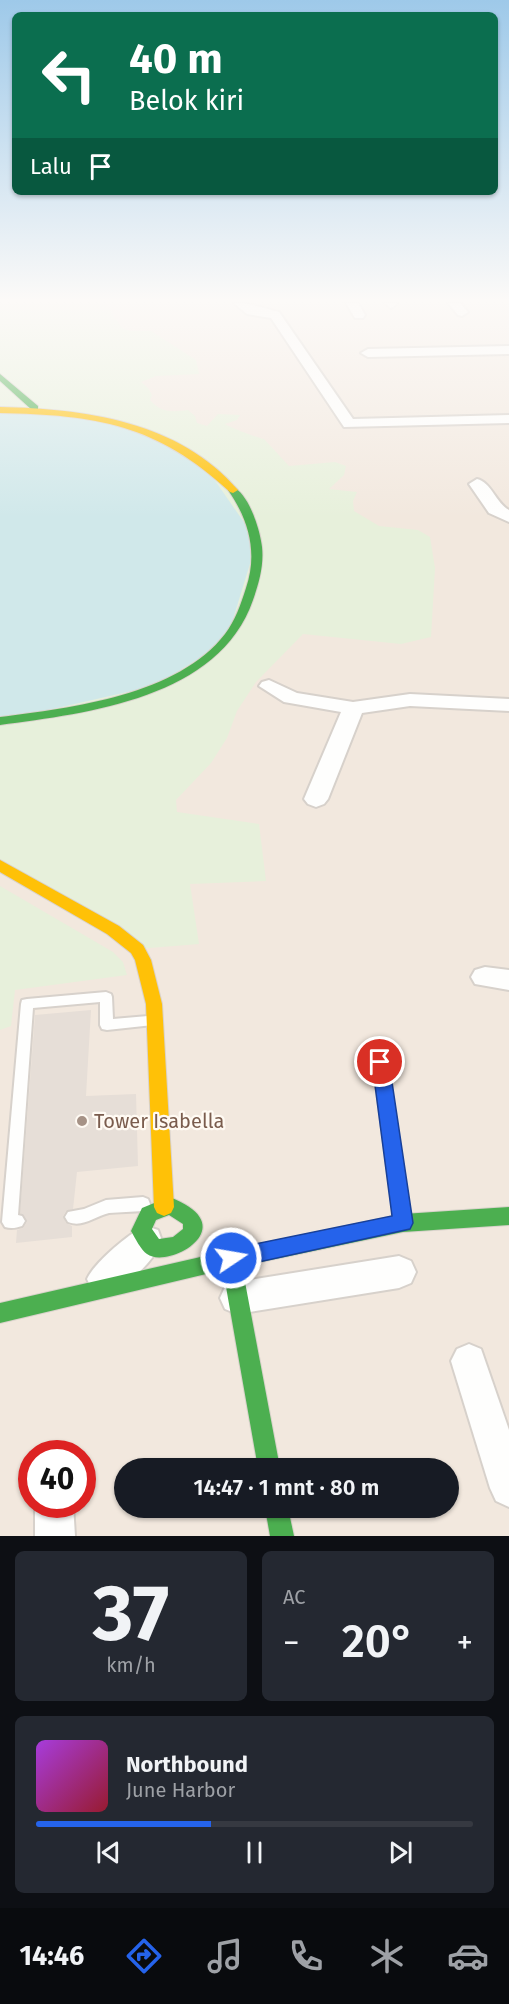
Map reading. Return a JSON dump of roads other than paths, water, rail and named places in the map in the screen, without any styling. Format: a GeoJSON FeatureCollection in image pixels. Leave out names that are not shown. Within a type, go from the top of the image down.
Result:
{"type":"FeatureCollection","features":[{"type":"Feature","properties":{"kind":"street"},"geometry":{"type":"LineString","coordinates":[[316,375],[349,424],[509,419]]}},
{"type":"Feature","properties":{"kind":"street"},"geometry":{"type":"LineString","coordinates":[[0,377],[35,408]]}},
{"type":"Feature","properties":{"kind":"street"},"geometry":{"type":"LineString","coordinates":[[0,410],[35,408],[84,413],[132,425],[168,439],[198,456],[233,488],[246,508],[257,541],[259,566],[248,599],[226,642],[195,666],[154,686],[96,706],[0,721]]}},
{"type":"Feature","properties":{"kind":"street"},"geometry":{"type":"LineString","coordinates":[[477,484],[495,509],[509,517]]}},
{"type":"Feature","properties":{"kind":"street"},"geometry":{"type":"LineString","coordinates":[[269,686],[291,698],[352,708],[410,700],[509,705]]}},
{"type":"Feature","properties":{"kind":"street"},"geometry":{"type":"LineString","coordinates":[[316,799],[352,708]]}},
{"type":"Feature","properties":{"kind":"street"},"geometry":{"type":"LineString","coordinates":[[0,865],[125,938],[137,949],[143,960],[149,981],[155,1021],[164,1205]]}},
{"type":"Feature","properties":{"kind":"street"},"geometry":{"type":"LineString","coordinates":[[193,1232],[176,1250],[154,1248],[146,1241],[141,1231],[149,1214],[164,1205],[179,1208],[192,1220],[193,1232],[200,1240],[231,1258]]}},
{"type":"Feature","properties":{"kind":"street"},"geometry":{"type":"LineString","coordinates":[[0,1313],[231,1258],[403,1223],[509,1216]]}},
{"type":"Feature","properties":{"kind":"street"},"geometry":{"type":"LineString","coordinates":[[80,1294],[116,1271],[146,1241]]}},
{"type":"Feature","properties":{"kind":"street"},"geometry":{"type":"LineString","coordinates":[[231,1258],[267,1458]]}},
{"type":"Feature","properties":{"kind":"street"},"geometry":{"type":"LineString","coordinates":[[237,1298],[399,1272]]}},
{"type":"Feature","properties":{"kind":"street"},"geometry":{"type":"LineString","coordinates":[[469,1361],[509,1488]]}},
{"type":"Feature","properties":{"kind":"street"},"geometry":{"type":"LineString","coordinates":[[54,1518],[55,1536]]}},
{"type":"Feature","properties":{"kind":"street"},"geometry":{"type":"LineString","coordinates":[[279,1518],[282,1536]]}},
{"type":"Feature","properties":{"kind":"lane"},"geometry":{"type":"LineString","coordinates":[[17,1221],[10,1222],[27,1004],[106,997],[107,1025],[155,1021]]}},
{"type":"Feature","properties":{"kind":"lane"},"geometry":{"type":"LineString","coordinates":[[380,1062],[403,1223]]}},
{"type":"Feature","properties":{"kind":"lane"},"geometry":{"type":"LineString","coordinates":[[73,1217],[85,1216],[106,1207],[164,1205]]}},
{"type":"Feature","properties":{"kind":"water"},"geometry":{"type":"Polygon","coordinates":[[[0,410],[84,413],[198,456],[257,541],[226,642],[154,686],[0,721],[0,410]]]}},
{"type":"Feature","properties":{"kind":"place","name":"Tower Isabella"},"geometry":{"type":"Point","coordinates":[82,1121]}}]}
